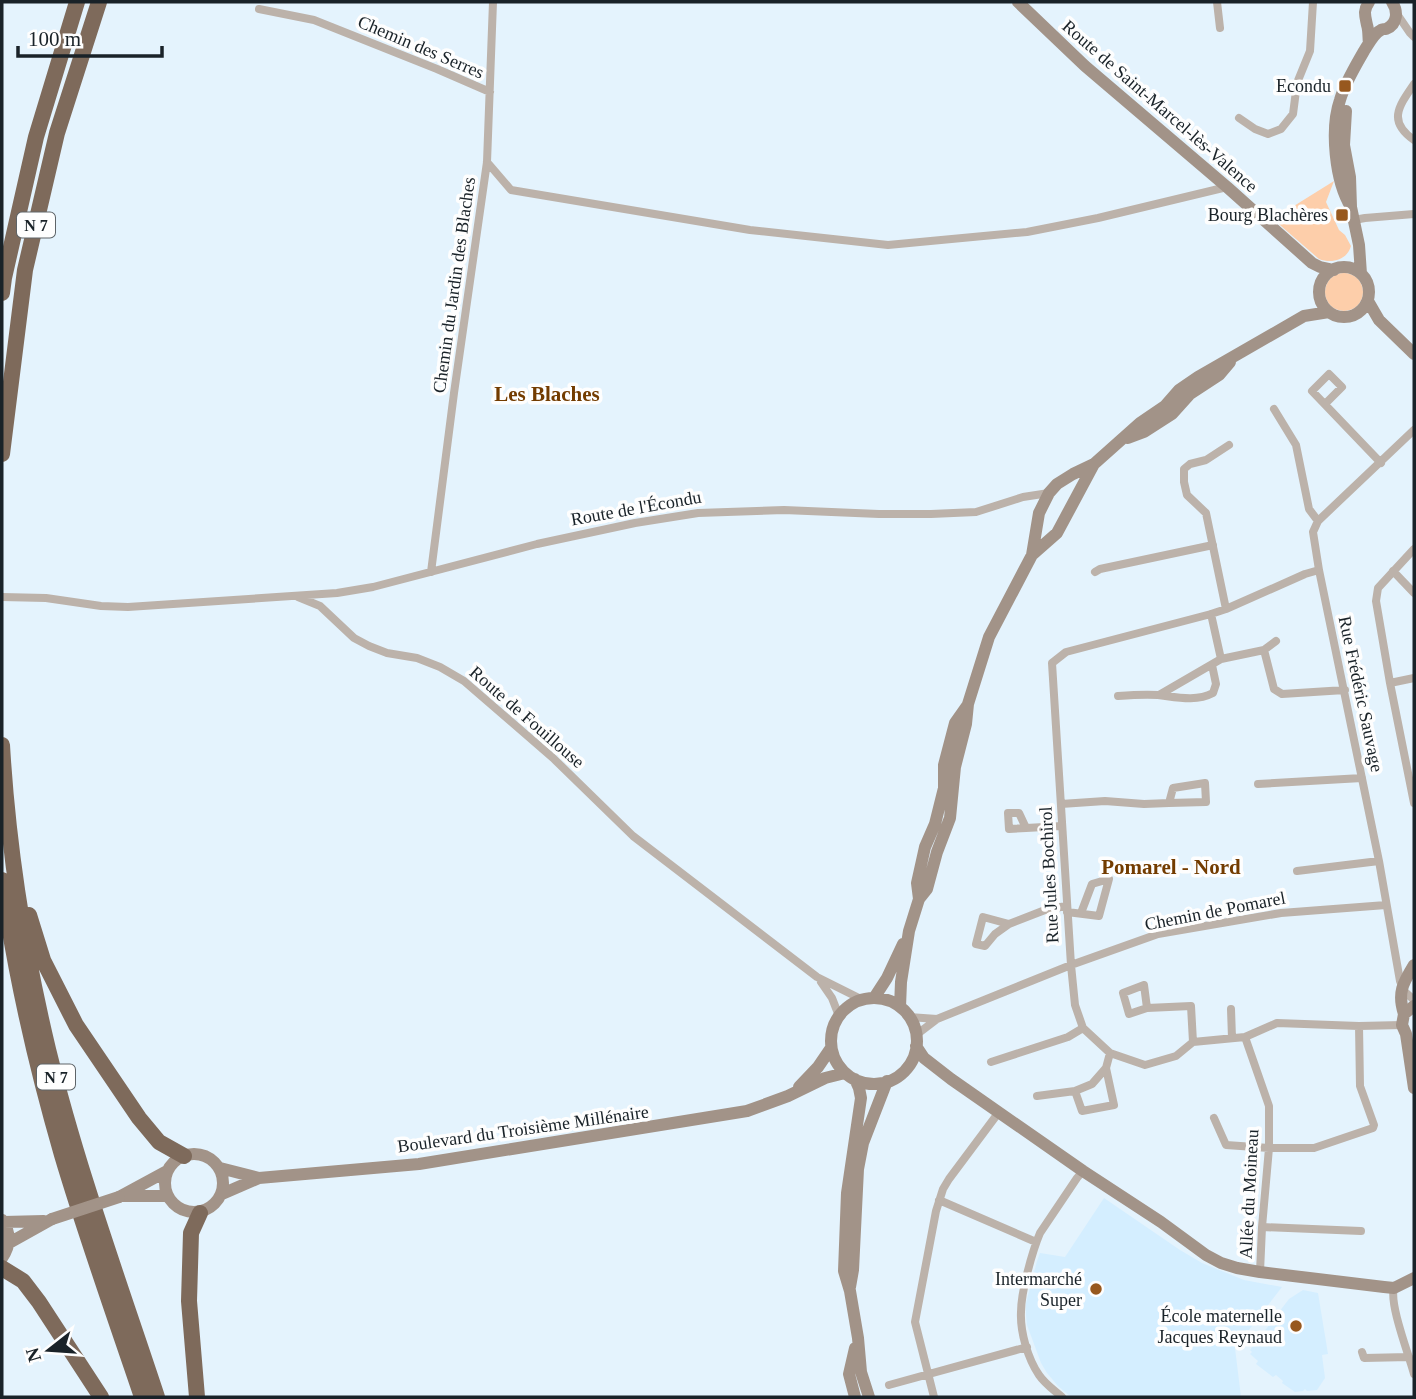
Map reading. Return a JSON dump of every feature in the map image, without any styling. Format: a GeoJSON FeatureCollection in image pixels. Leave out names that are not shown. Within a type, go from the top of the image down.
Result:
{"type":"FeatureCollection","features":[{"type":"Feature","properties":{"kind":"highway","name":"N 7"},"geometry":{"type":"LineString","coordinates":[[2,293],[36,137],[77,2]]}},
{"type":"Feature","properties":{"kind":"highway","name":"N 7"},"geometry":{"type":"LineString","coordinates":[[2,454],[25,270],[57,133],[99,2]]}},
{"type":"Feature","properties":{"kind":"highway","name":"N 7"},"geometry":{"type":"LineString","coordinates":[[2,745],[13,863],[23,929],[48,1049],[76,1152],[157,1397]]}},
{"type":"Feature","properties":{"kind":"highway"},"geometry":{"type":"LineString","coordinates":[[13,863],[43,960],[76,1025],[139,1118],[159,1142],[184,1156]]}},
{"type":"Feature","properties":{"kind":"highway","name":"N 7"},"geometry":{"type":"LineString","coordinates":[[2,880],[9,932],[33,1044],[63,1156],[142,1397]]}},
{"type":"Feature","properties":{"kind":"highway"},"geometry":{"type":"LineString","coordinates":[[197,1397],[189,1301],[191,1233],[200,1213]]}},
{"type":"Feature","properties":{"kind":"highway"},"geometry":{"type":"LineString","coordinates":[[2,1268],[23,1281],[101,1397]]}},
{"type":"Feature","properties":{"kind":"street","name":"Chemin du Jardin des Blaches"},"geometry":{"type":"LineString","coordinates":[[431,572],[487,162],[493,2]]}},
{"type":"Feature","properties":{"kind":"street","name":"Route de Saint-Marcel-lès-Valence"},"geometry":{"type":"LineString","coordinates":[[1018,2],[1085,66],[1312,263],[1340,269]]}},
{"type":"Feature","properties":{"kind":"street"},"geometry":{"type":"LineString","coordinates":[[1217,2],[1220,28]]}},
{"type":"Feature","properties":{"kind":"street"},"geometry":{"type":"LineString","coordinates":[[1239,118],[1268,134],[1281,128],[1293,114],[1297,83],[1310,51],[1313,2]]}},
{"type":"Feature","properties":{"kind":"street"},"geometry":{"type":"LineString","coordinates":[[1361,274],[1354,220],[1341,186],[1335,153],[1338,104],[1368,43],[1393,24],[1396,7]]}},
{"type":"Feature","properties":{"kind":"street"},"geometry":{"type":"LineString","coordinates":[[1396,7],[1412,35]]}},
{"type":"Feature","properties":{"kind":"street","name":"Chemin des Serres"},"geometry":{"type":"LineString","coordinates":[[259,9],[314,20],[490,93]]}},
{"type":"Feature","properties":{"kind":"street"},"geometry":{"type":"LineString","coordinates":[[1365,9],[1371,26],[1412,35]]}},
{"type":"Feature","properties":{"kind":"street"},"geometry":{"type":"LineString","coordinates":[[1365,9],[1368,43]]}},
{"type":"Feature","properties":{"kind":"street"},"geometry":{"type":"LineString","coordinates":[[1414,84],[1399,106],[1402,132],[1414,140]]}},
{"type":"Feature","properties":{"kind":"street"},"geometry":{"type":"LineString","coordinates":[[487,162],[511,190],[750,230],[888,245],[1027,232],[1227,187]]}},
{"type":"Feature","properties":{"kind":"street"},"geometry":{"type":"LineString","coordinates":[[1354,220],[1414,214]]}},
{"type":"Feature","properties":{"kind":"street"},"geometry":{"type":"LineString","coordinates":[[1304,316],[1326,276],[1354,258],[1359,245]]}},
{"type":"Feature","properties":{"kind":"street","name":"Route de Saint-Marcel-lès-Valence"},"geometry":{"type":"LineString","coordinates":[[1312,263],[1320,290]]}},
{"type":"Feature","properties":{"kind":"street"},"geometry":{"type":"LineString","coordinates":[[1340,269],[1354,269],[1361,274],[1368,286],[1368,300],[1378,320],[1414,354]]}},
{"type":"Feature","properties":{"kind":"street"},"geometry":{"type":"LineString","coordinates":[[1320,290],[1324,307],[1329,312],[1342,317],[1357,314],[1378,320]]}},
{"type":"Feature","properties":{"kind":"street"},"geometry":{"type":"LineString","coordinates":[[1357,314],[1368,300]]}},
{"type":"Feature","properties":{"kind":"street"},"geometry":{"type":"LineString","coordinates":[[1039,513],[1057,484],[1094,464],[1121,440],[1144,432],[1172,414],[1190,394],[1219,375],[1234,357],[1304,316],[1329,312]]}},
{"type":"Feature","properties":{"kind":"street"},"geometry":{"type":"LineString","coordinates":[[1325,404],[1342,387],[1329,374],[1312,391],[1381,463]]}},
{"type":"Feature","properties":{"kind":"street"},"geometry":{"type":"LineString","coordinates":[[1336,382],[1349,378]]}},
{"type":"Feature","properties":{"kind":"street"},"geometry":{"type":"LineString","coordinates":[[1275,409],[1296,445],[1309,509],[1318,521],[1414,430]]}},
{"type":"Feature","properties":{"kind":"street"},"geometry":{"type":"LineString","coordinates":[[1226,609],[1206,513],[1187,495],[1184,469],[1190,464],[1206,460],[1229,445]]}},
{"type":"Feature","properties":{"kind":"street"},"geometry":{"type":"LineString","coordinates":[[1041,539],[1056,533],[1094,464]]}},
{"type":"Feature","properties":{"kind":"street"},"geometry":{"type":"LineString","coordinates":[[1073,474],[1083,484]]}},
{"type":"Feature","properties":{"kind":"street","name":"Route de l'Écondu"},"geometry":{"type":"LineString","coordinates":[[295,596],[373,587],[537,544],[698,513],[784,510],[879,514],[976,512],[1023,497],[1049,494]]}},
{"type":"Feature","properties":{"kind":"street"},"geometry":{"type":"LineString","coordinates":[[868,999],[887,978],[909,931],[919,899],[927,889],[950,818],[956,766],[968,704],[989,637],[1041,539],[1039,513],[1030,496]]}},
{"type":"Feature","properties":{"kind":"street","name":"Rue Frédéric Sauvage"},"geometry":{"type":"LineString","coordinates":[[1318,521],[1313,532],[1319,570],[1402,987]]}},
{"type":"Feature","properties":{"kind":"street"},"geometry":{"type":"LineString","coordinates":[[1095,572],[1213,545]]}},
{"type":"Feature","properties":{"kind":"street"},"geometry":{"type":"LineString","coordinates":[[1414,549],[1378,588],[1376,601],[1414,803]]}},
{"type":"Feature","properties":{"kind":"street","name":"Rue Jules Bochirol"},"geometry":{"type":"LineString","coordinates":[[1083,1028],[1075,1005],[1070,965],[1052,663],[1066,652],[1226,609],[1319,570]]}},
{"type":"Feature","properties":{"kind":"street"},"geometry":{"type":"LineString","coordinates":[[1393,571],[1414,593]]}},
{"type":"Feature","properties":{"kind":"street"},"geometry":{"type":"LineString","coordinates":[[2,597],[46,598],[128,607],[295,596]]}},
{"type":"Feature","properties":{"kind":"street","name":"Route de Fouillouse"},"geometry":{"type":"LineString","coordinates":[[295,596],[320,606],[354,638],[369,646],[387,653],[417,658],[464,681],[553,758],[634,835],[817,977],[868,999]]}},
{"type":"Feature","properties":{"kind":"street"},"geometry":{"type":"LineString","coordinates":[[1211,614],[1221,659]]}},
{"type":"Feature","properties":{"kind":"street"},"geometry":{"type":"LineString","coordinates":[[1159,695],[1221,659],[1264,650],[1276,641]]}},
{"type":"Feature","properties":{"kind":"street"},"geometry":{"type":"LineString","coordinates":[[1264,650],[1274,689],[1282,694],[1345,690]]}},
{"type":"Feature","properties":{"kind":"street"},"geometry":{"type":"LineString","coordinates":[[1118,696],[1159,695],[1179,699],[1206,697],[1213,693],[1216,684],[1212,665]]}},
{"type":"Feature","properties":{"kind":"street"},"geometry":{"type":"LineString","coordinates":[[1390,683],[1414,678]]}},
{"type":"Feature","properties":{"kind":"street"},"geometry":{"type":"LineString","coordinates":[[1403,748],[1414,747]]}},
{"type":"Feature","properties":{"kind":"street"},"geometry":{"type":"LineString","coordinates":[[1258,785],[1362,778]]}},
{"type":"Feature","properties":{"kind":"street"},"geometry":{"type":"LineString","coordinates":[[1061,804],[1105,801],[1144,804],[1206,802],[1205,783],[1173,788],[1169,803]]}},
{"type":"Feature","properties":{"kind":"street"},"geometry":{"type":"LineString","coordinates":[[1026,828],[1062,826]]}},
{"type":"Feature","properties":{"kind":"street"},"geometry":{"type":"LineString","coordinates":[[1297,871],[1379,861]]}},
{"type":"Feature","properties":{"kind":"street"},"geometry":{"type":"LineString","coordinates":[[1010,924],[1045,910],[1066,909],[1082,913],[1099,916],[1109,879],[1091,884],[1082,913]]}},
{"type":"Feature","properties":{"kind":"street","name":"Chemin de Pomarel"},"geometry":{"type":"LineString","coordinates":[[916,1041],[937,1019],[1070,965],[1158,934],[1281,913],[1386,905]]}},
{"type":"Feature","properties":{"kind":"street"},"geometry":{"type":"LineString","coordinates":[[909,931],[901,982],[904,1012],[925,1058],[1083,1171],[1221,1263],[1260,1272],[1394,1288],[1412,1281]]}},
{"type":"Feature","properties":{"kind":"street"},"geometry":{"type":"LineString","coordinates":[[1414,965],[1402,987],[1401,1005],[1408,1024],[1414,1088]]}},
{"type":"Feature","properties":{"kind":"street","name":"Route de Fouillouse"},"geometry":{"type":"LineString","coordinates":[[817,977],[832,998],[839,1016]]}},
{"type":"Feature","properties":{"kind":"street"},"geometry":{"type":"LineString","coordinates":[[1402,987],[1414,1000]]}},
{"type":"Feature","properties":{"kind":"street"},"geometry":{"type":"LineString","coordinates":[[869,1397],[861,1372],[858,1338],[844,1271],[847,1193],[861,1098],[859,1088],[834,1058],[831,1037],[839,1016],[853,1003],[868,999],[892,1002],[904,1012]]}},
{"type":"Feature","properties":{"kind":"street"},"geometry":{"type":"LineString","coordinates":[[1147,1008],[1191,1006],[1194,1042]]}},
{"type":"Feature","properties":{"kind":"street"},"geometry":{"type":"LineString","coordinates":[[1231,1009],[1232,1038]]}},
{"type":"Feature","properties":{"kind":"street","name":"Chemin de Pomarel"},"geometry":{"type":"LineString","coordinates":[[904,1012],[937,1019]]}},
{"type":"Feature","properties":{"kind":"street"},"geometry":{"type":"LineString","coordinates":[[991,1062],[1068,1037],[1083,1028],[1110,1053],[1145,1065],[1176,1056],[1194,1042],[1245,1037],[1277,1023],[1359,1026],[1408,1024]]}},
{"type":"Feature","properties":{"kind":"street"},"geometry":{"type":"LineString","coordinates":[[1214,1118],[1226,1145],[1269,1148],[1314,1148],[1373,1128],[1360,1086],[1359,1026]]}},
{"type":"Feature","properties":{"kind":"street","name":"Allée du Moineau"},"geometry":{"type":"LineString","coordinates":[[1245,1037],[1269,1106],[1269,1148],[1260,1272]]}},
{"type":"Feature","properties":{"kind":"street"},"geometry":{"type":"LineString","coordinates":[[905,1070],[910,1063],[916,1041]]}},
{"type":"Feature","properties":{"kind":"street","name":"Boulevard du Troisième Millénaire"},"geometry":{"type":"LineString","coordinates":[[788,1096],[811,1074],[831,1048]]}},
{"type":"Feature","properties":{"kind":"street"},"geometry":{"type":"LineString","coordinates":[[1037,1096],[1075,1091],[1092,1084],[1106,1068],[1110,1053]]}},
{"type":"Feature","properties":{"kind":"street"},"geometry":{"type":"LineString","coordinates":[[850,1076],[871,1083],[887,1081],[905,1070],[917,1067],[951,1079]]}},
{"type":"Feature","properties":{"kind":"street"},"geometry":{"type":"LineString","coordinates":[[1075,1091],[1082,1111],[1114,1105],[1106,1068]]}},
{"type":"Feature","properties":{"kind":"street","name":"Boulevard du Troisième Millénaire"},"geometry":{"type":"LineString","coordinates":[[222,1194],[259,1178],[419,1164],[713,1118],[747,1111],[788,1096],[825,1078],[850,1076]]}},
{"type":"Feature","properties":{"kind":"street"},"geometry":{"type":"LineString","coordinates":[[850,1291],[860,1156],[887,1081]]}},
{"type":"Feature","properties":{"kind":"street"},"geometry":{"type":"LineString","coordinates":[[934,1397],[915,1322],[936,1211],[949,1179],[999,1112]]}},
{"type":"Feature","properties":{"kind":"street"},"geometry":{"type":"LineString","coordinates":[[9,1243],[50,1220],[121,1197],[167,1171],[177,1159],[184,1156],[200,1154],[208,1157],[220,1168],[224,1186],[222,1194],[217,1203],[200,1213],[181,1210],[173,1204],[165,1188],[167,1171]]}},
{"type":"Feature","properties":{"kind":"street","name":"Boulevard du Troisième Millénaire"},"geometry":{"type":"LineString","coordinates":[[220,1168],[259,1178]]}},
{"type":"Feature","properties":{"kind":"street"},"geometry":{"type":"LineString","coordinates":[[1062,1397],[1038,1375],[1027,1347],[1020,1314],[1036,1242],[1083,1171]]}},
{"type":"Feature","properties":{"kind":"street"},"geometry":{"type":"LineString","coordinates":[[121,1197],[168,1196]]}},
{"type":"Feature","properties":{"kind":"street"},"geometry":{"type":"LineString","coordinates":[[939,1200],[1036,1242]]}},
{"type":"Feature","properties":{"kind":"street"},"geometry":{"type":"LineString","coordinates":[[3,1221],[50,1220]]}},
{"type":"Feature","properties":{"kind":"street"},"geometry":{"type":"LineString","coordinates":[[2,1258],[9,1243],[8,1229],[3,1221]]}},
{"type":"Feature","properties":{"kind":"street"},"geometry":{"type":"LineString","coordinates":[[1262,1227],[1361,1231]]}},
{"type":"Feature","properties":{"kind":"street"},"geometry":{"type":"LineString","coordinates":[[1394,1288],[1392,1294],[1395,1308],[1414,1374]]}},
{"type":"Feature","properties":{"kind":"street"},"geometry":{"type":"LineString","coordinates":[[855,1397],[849,1374],[858,1338]]}},
{"type":"Feature","properties":{"kind":"street"},"geometry":{"type":"LineString","coordinates":[[889,1385],[1027,1347]]}},
{"type":"Feature","properties":{"kind":"street"},"geometry":{"type":"LineString","coordinates":[[1362,1352],[1364,1358],[1409,1357]]}},
{"type":"Feature","properties":{"kind":"shaded area"},"geometry":{"type":"Polygon","coordinates":[[[1334,181],[1326,202],[1339,230],[1351,246],[1343,258],[1329,261],[1319,259],[1273,219],[1334,181]]]}},
{"type":"Feature","properties":{"kind":"shaded area"},"geometry":{"type":"Polygon","coordinates":[[[1344,273],[1358,278],[1363,292],[1358,306],[1344,311],[1330,306],[1325,292],[1330,278],[1344,273]]]}},
{"type":"Feature","properties":{"kind":"shaded area"},"geometry":{"type":"Polygon","coordinates":[[[1104,1198],[1202,1263],[1244,1280],[1282,1287],[1235,1348],[1241,1397],[1071,1397],[1047,1373],[1027,1325],[1026,1315],[1026,1303],[1037,1261],[1040,1253],[1065,1257],[1104,1198]]]}},
{"type":"Feature","properties":{"kind":"shaded area","name":"École maternelle Jacques Reynaud"},"geometry":{"type":"Polygon","coordinates":[[[1303,1290],[1318,1293],[1328,1354],[1322,1355],[1325,1378],[1317,1390],[1295,1392],[1276,1375],[1273,1377],[1256,1364],[1258,1361],[1250,1354],[1250,1350],[1289,1299],[1303,1290]]]}},
{"type":"Feature","properties":{"kind":"place","name":"Econdu"},"geometry":{"type":"Point","coordinates":[1345,86]}},
{"type":"Feature","properties":{"kind":"place","name":"Bourg Blachères"},"geometry":{"type":"Point","coordinates":[1342,215]}},
{"type":"Feature","properties":{"kind":"place","name":"Intermarché Super"},"geometry":{"type":"Point","coordinates":[1096,1289]}},
{"type":"Feature","properties":{"kind":"place","name":"École maternelle Jacques Reynaud"},"geometry":{"type":"Point","coordinates":[1296,1326]}},
{"type":"Feature","properties":{"kind":"district","name":"Les Blaches"},"geometry":{"type":"Point","coordinates":[547,394]}},
{"type":"Feature","properties":{"kind":"district","name":"Pomarel - Nord"},"geometry":{"type":"Point","coordinates":[1171,867]}}]}
